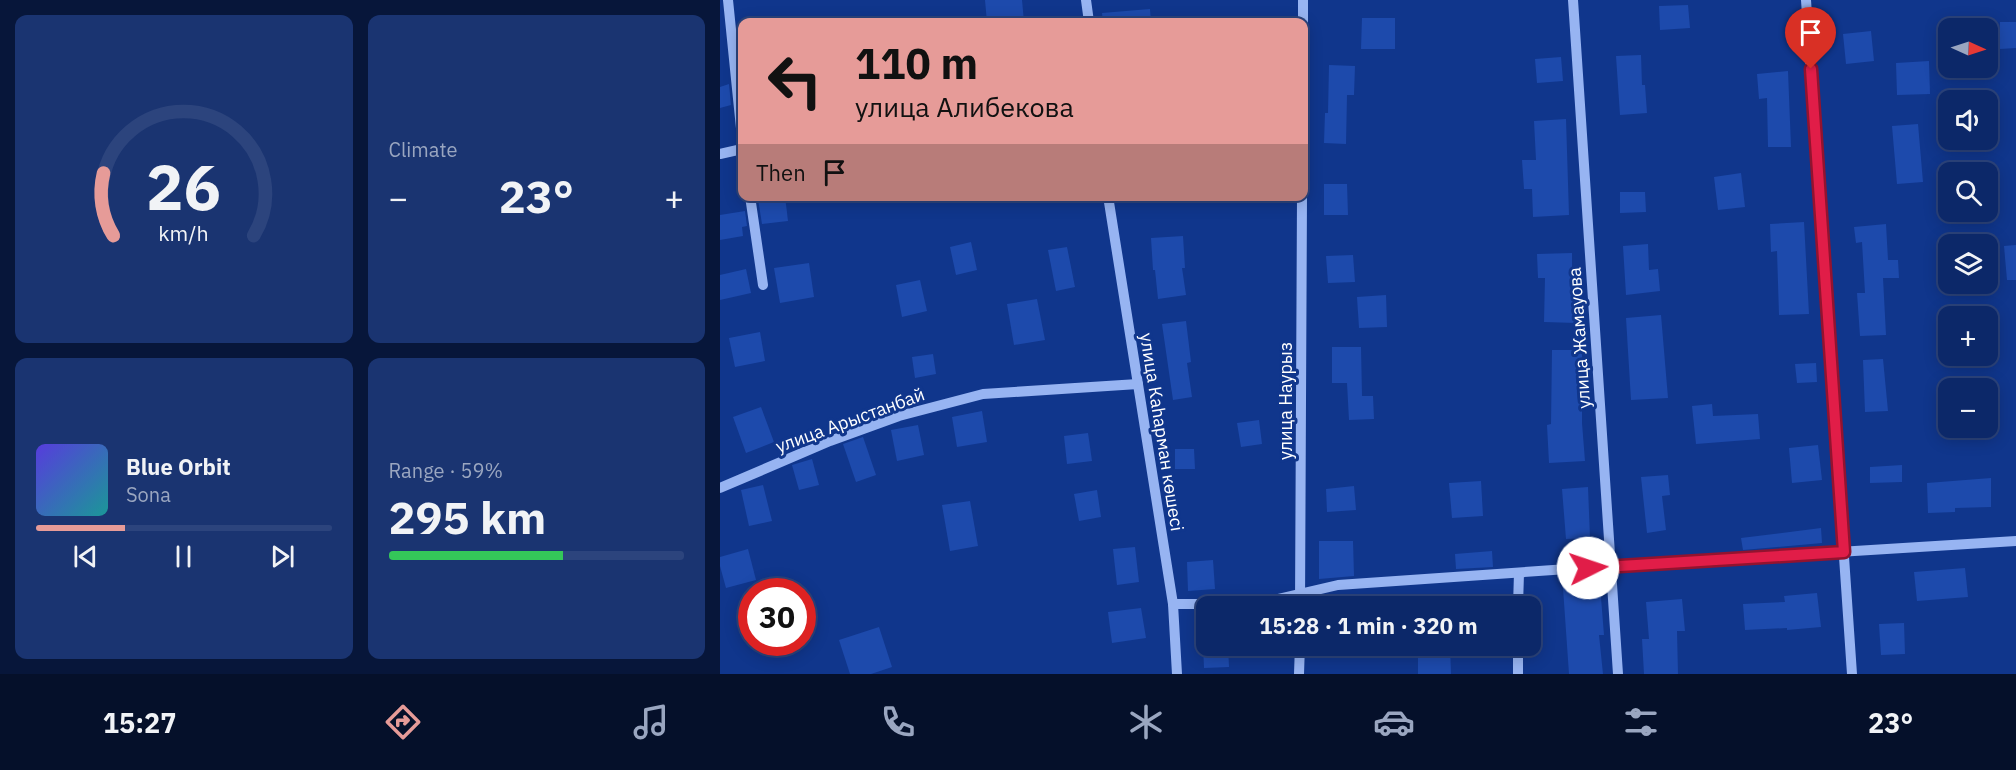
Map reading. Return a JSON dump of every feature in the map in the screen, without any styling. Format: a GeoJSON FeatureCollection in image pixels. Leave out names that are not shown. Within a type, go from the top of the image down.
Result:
{"type":"FeatureCollection","features":[{"type":"Feature","properties":{"kind":"street"},"geometry":{"type":"LineString","coordinates":[[728,0],[738,99]]}},
{"type":"Feature","properties":{"kind":"street"},"geometry":{"type":"LineString","coordinates":[[1086,0],[1088,18]]}},
{"type":"Feature","properties":{"kind":"street"},"geometry":{"type":"LineString","coordinates":[[1303,0],[1303,18]]}},
{"type":"Feature","properties":{"kind":"street","name":"улица Жамауова"},"geometry":{"type":"LineString","coordinates":[[1573,0],[1618,674]]}},
{"type":"Feature","properties":{"kind":"street"},"geometry":{"type":"LineString","coordinates":[[1806,0],[1852,674]]}},
{"type":"Feature","properties":{"kind":"street"},"geometry":{"type":"LineString","coordinates":[[720,154],[738,150]]}},
{"type":"Feature","properties":{"kind":"street"},"geometry":{"type":"LineString","coordinates":[[751,201],[763,285]]}},
{"type":"Feature","properties":{"kind":"street","name":"улица Каһарман көшесі"},"geometry":{"type":"LineString","coordinates":[[1109,201],[1173,604],[1178,674]]}},
{"type":"Feature","properties":{"kind":"street","name":"улица Наурыз"},"geometry":{"type":"LineString","coordinates":[[1300,593],[1302,201]]}},
{"type":"Feature","properties":{"kind":"street","name":"улица Арыстанбай"},"geometry":{"type":"LineString","coordinates":[[720,488],[830,441],[899,416],[983,394],[1138,384]]}},
{"type":"Feature","properties":{"kind":"street"},"geometry":{"type":"LineString","coordinates":[[1173,604],[1257,604],[1338,585],[2016,541]]}},
{"type":"Feature","properties":{"kind":"street"},"geometry":{"type":"LineString","coordinates":[[1518,573],[1518,596]]}},
{"type":"Feature","properties":{"kind":"street"},"geometry":{"type":"LineString","coordinates":[[1299,674],[1300,656]]}},
{"type":"Feature","properties":{"kind":"street"},"geometry":{"type":"LineString","coordinates":[[1518,656],[1518,674]]}},
{"type":"Feature","properties":{"kind":"building"},"geometry":{"type":"Polygon","coordinates":[[[985,0],[1022,0],[1024,18],[987,18],[985,0]]]}},
{"type":"Feature","properties":{"kind":"building"},"geometry":{"type":"Polygon","coordinates":[[[1688,5],[1690,28],[1660,30],[1659,6],[1688,5]]]}},
{"type":"Feature","properties":{"kind":"building"},"geometry":{"type":"Polygon","coordinates":[[[1150,9],[1151,18],[1103,18],[1102,13],[1150,9]]]}},
{"type":"Feature","properties":{"kind":"building"},"geometry":{"type":"Polygon","coordinates":[[[1362,18],[1395,18],[1395,49],[1361,49],[1362,18]]]}},
{"type":"Feature","properties":{"kind":"building"},"geometry":{"type":"Polygon","coordinates":[[[2000,22],[2016,22],[2016,48],[2000,49],[2000,22]]]}},
{"type":"Feature","properties":{"kind":"building"},"geometry":{"type":"Polygon","coordinates":[[[1871,31],[1874,61],[1846,64],[1843,34],[1871,31]]]}},
{"type":"Feature","properties":{"kind":"building"},"geometry":{"type":"Polygon","coordinates":[[[1641,55],[1642,85],[1645,85],[1647,113],[1620,115],[1616,56],[1641,55]]]}},
{"type":"Feature","properties":{"kind":"building"},"geometry":{"type":"Polygon","coordinates":[[[1561,57],[1563,81],[1537,83],[1535,59],[1561,57]]]}},
{"type":"Feature","properties":{"kind":"building"},"geometry":{"type":"Polygon","coordinates":[[[1929,61],[1930,94],[1897,95],[1896,63],[1929,61]]]}},
{"type":"Feature","properties":{"kind":"building"},"geometry":{"type":"Polygon","coordinates":[[[1329,65],[1355,66],[1354,95],[1347,95],[1346,144],[1324,143],[1325,113],[1328,113],[1329,65]]]}},
{"type":"Feature","properties":{"kind":"building"},"geometry":{"type":"Polygon","coordinates":[[[1788,71],[1791,147],[1768,147],[1767,98],[1759,99],[1757,74],[1788,71]]]}},
{"type":"Feature","properties":{"kind":"building"},"geometry":{"type":"Polygon","coordinates":[[[729,84],[731,105],[720,108],[720,87],[729,84]]]}},
{"type":"Feature","properties":{"kind":"building"},"geometry":{"type":"Polygon","coordinates":[[[1566,119],[1569,215],[1533,217],[1532,189],[1524,189],[1522,160],[1536,160],[1534,121],[1566,119]]]}},
{"type":"Feature","properties":{"kind":"building"},"geometry":{"type":"Polygon","coordinates":[[[1918,124],[1923,182],[1897,184],[1892,126],[1918,124]]]}},
{"type":"Feature","properties":{"kind":"building"},"geometry":{"type":"Polygon","coordinates":[[[1741,173],[1745,207],[1718,210],[1714,177],[1741,173]]]}},
{"type":"Feature","properties":{"kind":"building"},"geometry":{"type":"Polygon","coordinates":[[[1324,184],[1347,184],[1348,215],[1324,215],[1324,184]]]}},
{"type":"Feature","properties":{"kind":"building"},"geometry":{"type":"Polygon","coordinates":[[[1620,192],[1645,192],[1646,212],[1620,213],[1620,192]]]}},
{"type":"Feature","properties":{"kind":"building"},"geometry":{"type":"Polygon","coordinates":[[[758,201],[786,201],[788,221],[762,224],[758,201]]]}},
{"type":"Feature","properties":{"kind":"building"},"geometry":{"type":"Polygon","coordinates":[[[745,211],[747,226],[742,227],[743,236],[720,240],[720,215],[745,211]]]}},
{"type":"Feature","properties":{"kind":"building"},"geometry":{"type":"Polygon","coordinates":[[[1804,222],[1809,314],[1779,315],[1777,251],[1771,252],[1770,224],[1804,222]]]}},
{"type":"Feature","properties":{"kind":"building"},"geometry":{"type":"Polygon","coordinates":[[[1886,224],[1888,260],[1898,260],[1899,278],[1883,278],[1886,335],[1860,336],[1857,293],[1865,293],[1862,242],[1856,243],[1854,227],[1886,224]]]}},
{"type":"Feature","properties":{"kind":"building"},"geometry":{"type":"Polygon","coordinates":[[[1183,236],[1185,268],[1182,268],[1186,295],[1158,299],[1151,238],[1183,236]]]}},
{"type":"Feature","properties":{"kind":"building"},"geometry":{"type":"Polygon","coordinates":[[[971,242],[977,270],[956,275],[950,247],[971,242]]]}},
{"type":"Feature","properties":{"kind":"building"},"geometry":{"type":"Polygon","coordinates":[[[1648,244],[1649,270],[1658,269],[1660,291],[1626,295],[1623,246],[1648,244]]]}},
{"type":"Feature","properties":{"kind":"building"},"geometry":{"type":"Polygon","coordinates":[[[2016,245],[2016,280],[2007,280],[2004,246],[2016,245]]]}},
{"type":"Feature","properties":{"kind":"building"},"geometry":{"type":"Polygon","coordinates":[[[1067,247],[1075,287],[1056,291],[1048,250],[1067,247]]]}},
{"type":"Feature","properties":{"kind":"building"},"geometry":{"type":"Polygon","coordinates":[[[1572,253],[1572,300],[1577,300],[1576,323],[1544,322],[1545,278],[1538,278],[1537,254],[1572,253]]]}},
{"type":"Feature","properties":{"kind":"building"},"geometry":{"type":"Polygon","coordinates":[[[1353,255],[1355,282],[1328,283],[1326,256],[1353,255]]]}},
{"type":"Feature","properties":{"kind":"building"},"geometry":{"type":"Polygon","coordinates":[[[809,263],[814,297],[780,303],[774,268],[809,263]]]}},
{"type":"Feature","properties":{"kind":"building"},"geometry":{"type":"Polygon","coordinates":[[[746,269],[751,293],[720,300],[720,275],[746,269]]]}},
{"type":"Feature","properties":{"kind":"building"},"geometry":{"type":"Polygon","coordinates":[[[920,280],[927,311],[902,317],[896,285],[920,280]]]}},
{"type":"Feature","properties":{"kind":"building"},"geometry":{"type":"Polygon","coordinates":[[[1386,295],[1387,327],[1359,328],[1357,297],[1386,295]]]}},
{"type":"Feature","properties":{"kind":"building"},"geometry":{"type":"Polygon","coordinates":[[[1037,299],[1045,340],[1014,345],[1007,304],[1037,299]]]}},
{"type":"Feature","properties":{"kind":"building"},"geometry":{"type":"Polygon","coordinates":[[[1661,315],[1668,398],[1631,400],[1626,318],[1661,315]]]}},
{"type":"Feature","properties":{"kind":"building"},"geometry":{"type":"Polygon","coordinates":[[[1186,321],[1191,362],[1187,363],[1192,397],[1173,400],[1162,324],[1186,321]]]}},
{"type":"Feature","properties":{"kind":"building"},"geometry":{"type":"Polygon","coordinates":[[[760,332],[765,361],[735,367],[729,338],[760,332]]]}},
{"type":"Feature","properties":{"kind":"building"},"geometry":{"type":"Polygon","coordinates":[[[1332,347],[1361,347],[1362,396],[1373,396],[1374,419],[1349,420],[1347,383],[1332,383],[1332,347]]]}},
{"type":"Feature","properties":{"kind":"building"},"geometry":{"type":"Polygon","coordinates":[[[1552,350],[1582,350],[1582,423],[1585,461],[1549,463],[1547,425],[1551,424],[1552,350]]]}},
{"type":"Feature","properties":{"kind":"building"},"geometry":{"type":"Polygon","coordinates":[[[933,354],[936,374],[915,378],[912,357],[933,354]]]}},
{"type":"Feature","properties":{"kind":"building"},"geometry":{"type":"Polygon","coordinates":[[[1883,359],[1888,411],[1865,412],[1863,360],[1883,359]]]}},
{"type":"Feature","properties":{"kind":"building"},"geometry":{"type":"Polygon","coordinates":[[[1816,363],[1817,382],[1797,383],[1795,364],[1816,363]]]}},
{"type":"Feature","properties":{"kind":"building"},"geometry":{"type":"Polygon","coordinates":[[[1712,404],[1713,416],[1758,414],[1760,439],[1696,444],[1692,406],[1712,404]]]}},
{"type":"Feature","properties":{"kind":"building"},"geometry":{"type":"Polygon","coordinates":[[[761,407],[774,442],[746,453],[733,417],[761,407]]]}},
{"type":"Feature","properties":{"kind":"building"},"geometry":{"type":"Polygon","coordinates":[[[982,411],[987,442],[957,447],[952,417],[982,411]]]}},
{"type":"Feature","properties":{"kind":"building"},"geometry":{"type":"Polygon","coordinates":[[[1259,420],[1262,444],[1241,447],[1237,423],[1259,420]]]}},
{"type":"Feature","properties":{"kind":"building"},"geometry":{"type":"Polygon","coordinates":[[[918,425],[924,455],[897,461],[891,430],[918,425]]]}},
{"type":"Feature","properties":{"kind":"building"},"geometry":{"type":"Polygon","coordinates":[[[1088,433],[1092,461],[1067,464],[1064,436],[1088,433]]]}},
{"type":"Feature","properties":{"kind":"building"},"geometry":{"type":"Polygon","coordinates":[[[863,437],[876,475],[856,482],[843,444],[863,437]]]}},
{"type":"Feature","properties":{"kind":"building"},"geometry":{"type":"Polygon","coordinates":[[[1818,445],[1822,480],[1792,483],[1789,448],[1818,445]]]}},
{"type":"Feature","properties":{"kind":"building"},"geometry":{"type":"Polygon","coordinates":[[[1175,449],[1194,449],[1195,469],[1175,469],[1175,449]]]}},
{"type":"Feature","properties":{"kind":"building"},"geometry":{"type":"Polygon","coordinates":[[[812,459],[819,485],[799,490],[792,465],[812,459]]]}},
{"type":"Feature","properties":{"kind":"building"},"geometry":{"type":"Polygon","coordinates":[[[1902,465],[1902,482],[1870,483],[1870,467],[1902,465]]]}},
{"type":"Feature","properties":{"kind":"building"},"geometry":{"type":"Polygon","coordinates":[[[1668,475],[1670,495],[1662,496],[1666,530],[1647,533],[1641,477],[1668,475]]]}},
{"type":"Feature","properties":{"kind":"building"},"geometry":{"type":"Polygon","coordinates":[[[1991,478],[1991,507],[1955,508],[1955,512],[1928,513],[1927,483],[1991,478]]]}},
{"type":"Feature","properties":{"kind":"building"},"geometry":{"type":"Polygon","coordinates":[[[1481,481],[1483,516],[1452,518],[1449,483],[1481,481]]]}},
{"type":"Feature","properties":{"kind":"building"},"geometry":{"type":"Polygon","coordinates":[[[763,485],[772,521],[749,526],[741,490],[763,485]]]}},
{"type":"Feature","properties":{"kind":"building"},"geometry":{"type":"Polygon","coordinates":[[[1354,486],[1356,510],[1327,512],[1326,489],[1354,486]]]}},
{"type":"Feature","properties":{"kind":"building"},"geometry":{"type":"Polygon","coordinates":[[[1588,487],[1590,538],[1566,539],[1562,489],[1588,487]]]}},
{"type":"Feature","properties":{"kind":"building"},"geometry":{"type":"Polygon","coordinates":[[[1097,490],[1101,517],[1079,521],[1074,494],[1097,490]]]}},
{"type":"Feature","properties":{"kind":"building"},"geometry":{"type":"Polygon","coordinates":[[[970,501],[978,546],[950,551],[942,505],[970,501]]]}},
{"type":"Feature","properties":{"kind":"building"},"geometry":{"type":"Polygon","coordinates":[[[1821,528],[1822,543],[1743,550],[1741,538],[1821,528]]]}},
{"type":"Feature","properties":{"kind":"building"},"geometry":{"type":"Polygon","coordinates":[[[1319,541],[1353,541],[1354,576],[1319,579],[1319,541]]]}},
{"type":"Feature","properties":{"kind":"building"},"geometry":{"type":"Polygon","coordinates":[[[1135,547],[1139,582],[1117,585],[1113,549],[1135,547]]]}},
{"type":"Feature","properties":{"kind":"building"},"geometry":{"type":"Polygon","coordinates":[[[748,549],[755,578],[738,578],[738,585],[726,588],[720,557],[748,549]]]}},
{"type":"Feature","properties":{"kind":"building"},"geometry":{"type":"Polygon","coordinates":[[[1492,551],[1493,567],[1456,569],[1455,554],[1492,551]]]}},
{"type":"Feature","properties":{"kind":"building"},"geometry":{"type":"Polygon","coordinates":[[[1213,560],[1215,589],[1188,591],[1187,562],[1213,560]]]}},
{"type":"Feature","properties":{"kind":"building"},"geometry":{"type":"Polygon","coordinates":[[[1965,568],[1968,597],[1917,601],[1914,572],[1965,568]]]}},
{"type":"Feature","properties":{"kind":"building"},"geometry":{"type":"Polygon","coordinates":[[[1600,585],[1604,635],[1599,635],[1603,674],[1569,674],[1563,588],[1600,585]]]}},
{"type":"Feature","properties":{"kind":"building"},"geometry":{"type":"Polygon","coordinates":[[[1817,593],[1821,627],[1745,630],[1743,604],[1785,602],[1784,596],[1817,593]]]}},
{"type":"Feature","properties":{"kind":"building"},"geometry":{"type":"Polygon","coordinates":[[[1682,599],[1685,631],[1677,631],[1678,674],[1644,674],[1642,639],[1649,639],[1646,602],[1682,599]]]}},
{"type":"Feature","properties":{"kind":"building"},"geometry":{"type":"Polygon","coordinates":[[[1141,608],[1146,638],[1112,643],[1108,612],[1141,608]]]}},
{"type":"Feature","properties":{"kind":"building"},"geometry":{"type":"Polygon","coordinates":[[[1904,623],[1905,654],[1881,655],[1879,624],[1904,623]]]}},
{"type":"Feature","properties":{"kind":"building"},"geometry":{"type":"Polygon","coordinates":[[[879,627],[892,667],[871,674],[850,674],[839,640],[879,627]]]}},
{"type":"Feature","properties":{"kind":"building"},"geometry":{"type":"Polygon","coordinates":[[[1203,656],[1228,656],[1229,667],[1204,668],[1203,656]]]}},
{"type":"Feature","properties":{"kind":"building"},"geometry":{"type":"Polygon","coordinates":[[[1418,656],[1450,656],[1451,674],[1418,674],[1418,656]]]}},
{"type":"Feature","properties":{"kind":"route"},"geometry":{"type":"LineString","coordinates":[[1588,568],[1844,552],[1811,69]]}}]}
